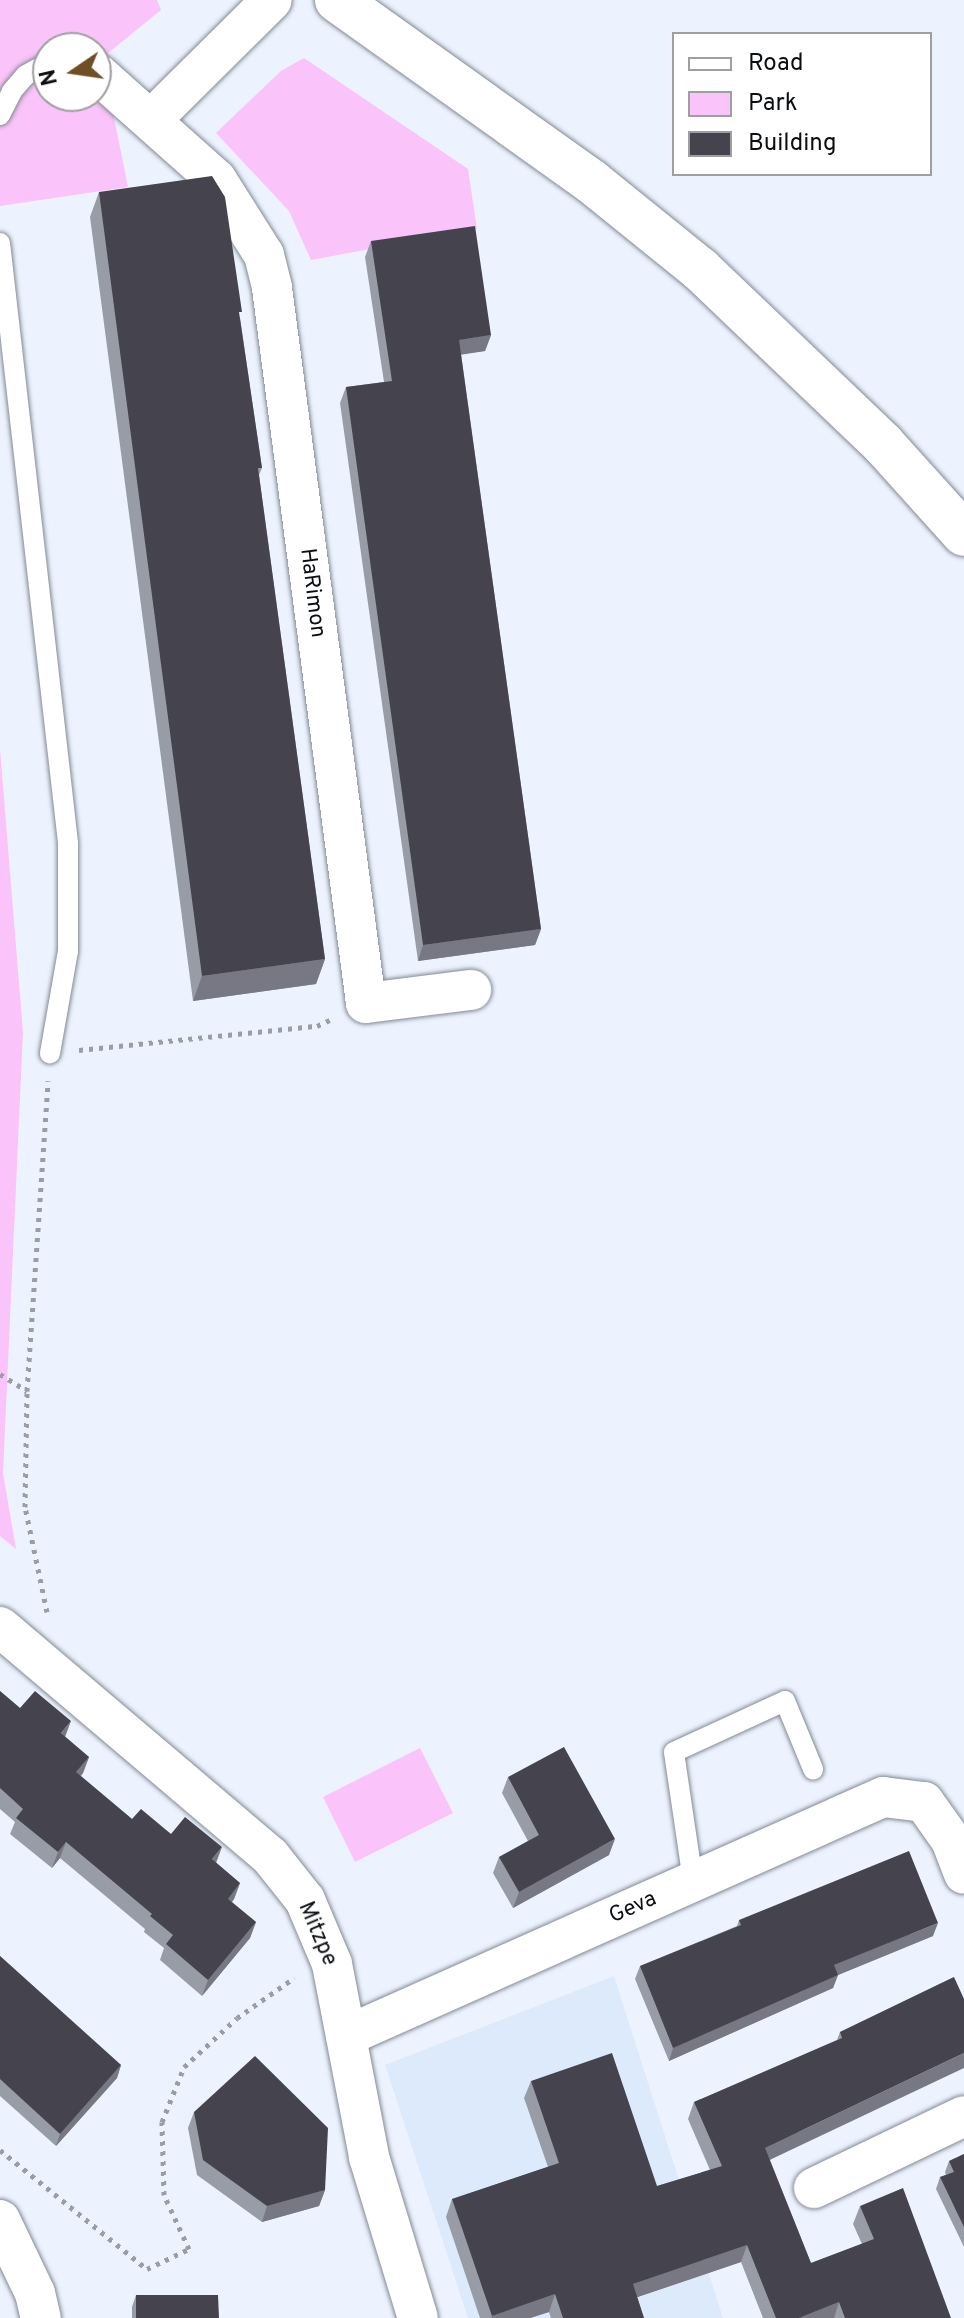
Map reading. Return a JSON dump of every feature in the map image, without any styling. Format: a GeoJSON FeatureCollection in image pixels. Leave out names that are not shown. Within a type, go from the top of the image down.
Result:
{"type":"FeatureCollection","features":[{"type":"Feature","properties":{"kind":"street"},"geometry":{"type":"LineString","coordinates":[[151,120],[272,0]]}},
{"type":"Feature","properties":{"kind":"street"},"geometry":{"type":"LineString","coordinates":[[337,0],[592,182],[700,269],[883,444],[964,534]]}},
{"type":"Feature","properties":{"kind":"street","name":"HaRimon"},"geometry":{"type":"LineString","coordinates":[[112,87],[216,179],[264,255],[274,304],[366,1003]]}},
{"type":"Feature","properties":{"kind":"street"},"geometry":{"type":"LineString","coordinates":[[366,1003],[471,990]]}},
{"type":"Feature","properties":{"kind":"street","name":"Mitzpe"},"geometry":{"type":"LineString","coordinates":[[0,1627],[270,1856],[305,1900],[332,1964],[369,2157],[418,2318]]}},
{"type":"Feature","properties":{"kind":"street","name":"Geva"},"geometry":{"type":"LineString","coordinates":[[346,2036],[883,1797],[924,1802],[951,1840],[964,1874]]}},
{"type":"Feature","properties":{"kind":"street"},"geometry":{"type":"LineString","coordinates":[[814,2188],[964,2116]]}},
{"type":"Feature","properties":{"kind":"street"},"geometry":{"type":"LineString","coordinates":[[0,2220],[35,2293],[41,2318]]}},
{"type":"Feature","properties":{"kind":"lane"},"geometry":{"type":"LineString","coordinates":[[0,115],[12,91],[32,72]]}},
{"type":"Feature","properties":{"kind":"lane"},"geometry":{"type":"LineString","coordinates":[[0,243],[68,843],[68,951],[50,1053]]}},
{"type":"Feature","properties":{"kind":"lane"},"geometry":{"type":"LineString","coordinates":[[693,1881],[674,1752],[785,1701],[813,1769]]}},
{"type":"Feature","properties":{"kind":"path"},"geometry":{"type":"LineString","coordinates":[[47,1616],[25,1507],[27,1391],[50,1053],[317,1026],[366,1003]]}},
{"type":"Feature","properties":{"kind":"path"},"geometry":{"type":"LineString","coordinates":[[0,1374],[27,1391]]}},
{"type":"Feature","properties":{"kind":"path"},"geometry":{"type":"LineString","coordinates":[[0,2150],[147,2269],[189,2249],[164,2195],[162,2122],[184,2067],[237,2018],[289,1979],[332,1964]]}},
{"type":"Feature","properties":{"kind":"shaded area"},"geometry":{"type":"Polygon","coordinates":[[[614,1976],[723,2318],[468,2318],[385,2065],[614,1976]]]}},
{"type":"Feature","properties":{"kind":"green space"},"geometry":{"type":"Polygon","coordinates":[[[0,0],[157,0],[161,10],[112,50],[112,32],[32,32],[32,112],[112,112],[112,108],[128,187],[0,206],[0,0]]]}},
{"type":"Feature","properties":{"kind":"green space"},"geometry":{"type":"Polygon","coordinates":[[[304,58],[468,169],[477,229],[311,260],[289,211],[216,133],[281,71],[304,58]]]}},
{"type":"Feature","properties":{"kind":"green space"},"geometry":{"type":"Polygon","coordinates":[[[0,749],[23,1032],[3,1473],[16,1549],[0,1536],[0,749]]]}},
{"type":"Feature","properties":{"kind":"green space"},"geometry":{"type":"Polygon","coordinates":[[[420,1748],[453,1813],[355,1862],[323,1797],[420,1748]]]}},
{"type":"Feature","properties":{"kind":"building"},"geometry":{"type":"Polygon","coordinates":[[[212,176],[225,197],[242,312],[239,312],[262,468],[258,468],[325,959],[202,976],[99,192],[212,176]]]}},
{"type":"Feature","properties":{"kind":"building"},"geometry":{"type":"Polygon","coordinates":[[[475,226],[491,335],[459,340],[541,929],[423,945],[346,387],[392,381],[371,241],[475,226]]]}},
{"type":"Feature","properties":{"kind":"building"},"geometry":{"type":"Polygon","coordinates":[[[0,1691],[20,1708],[35,1691],[71,1721],[61,1733],[89,1757],[76,1772],[132,1819],[141,1809],[171,1834],[185,1817],[222,1847],[212,1859],[240,1883],[228,1899],[256,1922],[208,1980],[166,1944],[173,1935],[150,1916],[152,1914],[66,1842],[58,1852],[16,1818],[23,1809],[0,1788],[0,1691]]]}},
{"type":"Feature","properties":{"kind":"building"},"geometry":{"type":"Polygon","coordinates":[[[564,1747],[615,1839],[519,1892],[499,1857],[539,1835],[508,1777],[564,1747]]]}},
{"type":"Feature","properties":{"kind":"building"},"geometry":{"type":"Polygon","coordinates":[[[909,1851],[938,1923],[834,1965],[838,1975],[673,2048],[640,1966],[741,1925],[739,1920],[909,1851]]]}},
{"type":"Feature","properties":{"kind":"building"},"geometry":{"type":"Polygon","coordinates":[[[0,1956],[121,2065],[60,2134],[0,2079],[0,1956]]]}},
{"type":"Feature","properties":{"kind":"building"},"geometry":{"type":"Polygon","coordinates":[[[954,1977],[964,1999],[964,2053],[765,2148],[811,2263],[874,2239],[860,2206],[903,2188],[951,2318],[845,2318],[839,2302],[799,2318],[776,2318],[747,2245],[633,2284],[644,2318],[563,2318],[555,2294],[492,2316],[452,2199],[559,2163],[531,2081],[612,2053],[657,2186],[722,2166],[694,2102],[842,2038],[840,2032],[954,1977]]]}},
{"type":"Feature","properties":{"kind":"building"},"geometry":{"type":"Polygon","coordinates":[[[255,2056],[328,2128],[325,2190],[267,2206],[203,2160],[194,2112],[255,2056]]]}},
{"type":"Feature","properties":{"kind":"building"},"geometry":{"type":"Polygon","coordinates":[[[964,2154],[964,2227],[940,2177],[954,2172],[949,2161],[964,2154]]]}},
{"type":"Feature","properties":{"kind":"building"},"geometry":{"type":"Polygon","coordinates":[[[136,2295],[218,2295],[219,2318],[136,2318],[136,2295]]]}}]}
